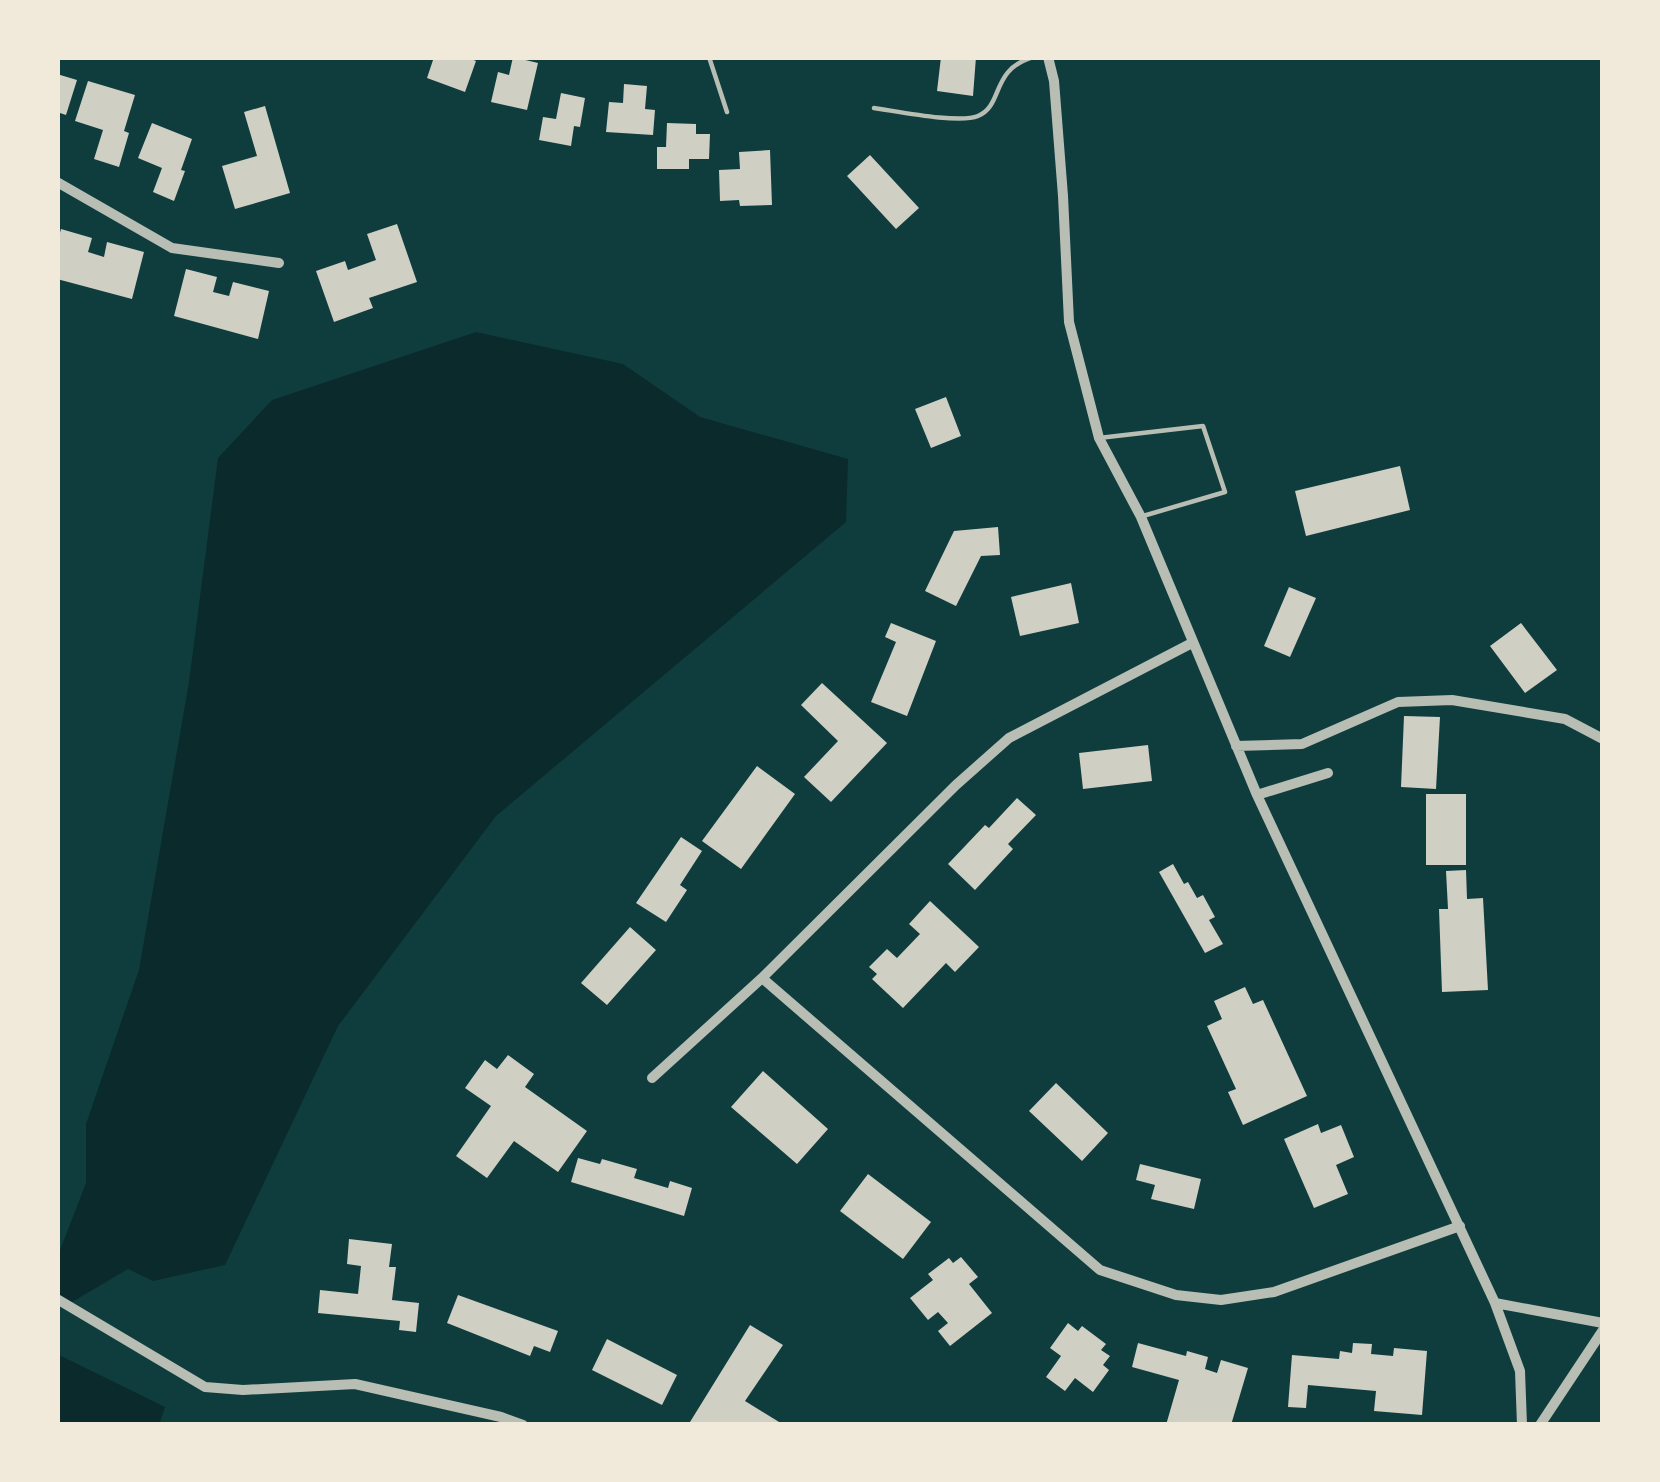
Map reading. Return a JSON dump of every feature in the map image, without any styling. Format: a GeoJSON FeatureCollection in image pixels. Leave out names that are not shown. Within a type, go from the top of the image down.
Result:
{"type":"FeatureCollection","features":[{"type":"Feature","properties":{"kind":"street"},"geometry":{"type":"LineString","coordinates":[[1048,57],[1054,81],[1069,322],[1100,438],[1141,517],[1257,795],[1495,1303],[1520,1371],[1522,1425]]}},
{"type":"Feature","properties":{"kind":"street"},"geometry":{"type":"LineString","coordinates":[[57,182],[172,248],[279,263]]}},
{"type":"Feature","properties":{"kind":"street"},"geometry":{"type":"LineString","coordinates":[[652,1078],[1009,738],[1192,643]]}},
{"type":"Feature","properties":{"kind":"street"},"geometry":{"type":"LineString","coordinates":[[1236,746],[1302,744],[1398,702],[1452,700],[1565,719],[1603,739]]}},
{"type":"Feature","properties":{"kind":"street"},"geometry":{"type":"LineString","coordinates":[[1257,795],[1328,772]]}},
{"type":"Feature","properties":{"kind":"street"},"geometry":{"type":"LineString","coordinates":[[762,978],[1100,1270],[1176,1295],[1221,1300],[1274,1292],[1460,1226]]}},
{"type":"Feature","properties":{"kind":"street"},"geometry":{"type":"LineString","coordinates":[[57,1299],[205,1387],[243,1390],[355,1384],[524,1425]]}},
{"type":"Feature","properties":{"kind":"street"},"geometry":{"type":"LineString","coordinates":[[1495,1303],[1603,1327],[1540,1425]]}},
{"type":"Feature","properties":{"kind":"lane"},"geometry":{"type":"LineString","coordinates":[[710,57],[727,112]]}},
{"type":"Feature","properties":{"kind":"lane"},"geometry":{"type":"LineString","coordinates":[[874,108],[971,118],[989,108],[1013,64],[1033,57]]}},
{"type":"Feature","properties":{"kind":"lane"},"geometry":{"type":"LineString","coordinates":[[1100,438],[1202,427],[1225,492],[1141,517]]}},
{"type":"Feature","properties":{"kind":"water"},"geometry":{"type":"Polygon","coordinates":[[[476,332],[623,364],[700,417],[848,459],[846,522],[496,816],[338,1026],[225,1265],[153,1281],[128,1269],[72,1302],[57,1295],[57,1258],[86,1183],[86,1124],[139,970],[189,682],[218,458],[272,400],[476,332]]]}},
{"type":"Feature","properties":{"kind":"water"},"geometry":{"type":"Polygon","coordinates":[[[57,1354],[165,1407],[159,1425],[57,1425],[57,1354]]]}},
{"type":"Feature","properties":{"kind":"building"},"geometry":{"type":"Polygon","coordinates":[[[434,57],[476,61],[465,92],[427,78],[434,57]]]}},
{"type":"Feature","properties":{"kind":"building"},"geometry":{"type":"Polygon","coordinates":[[[513,57],[538,63],[527,110],[491,102],[498,72],[509,75],[513,57]]]}},
{"type":"Feature","properties":{"kind":"building"},"geometry":{"type":"Polygon","coordinates":[[[941,57],[976,57],[973,96],[937,91],[941,57]]]}},
{"type":"Feature","properties":{"kind":"building"},"geometry":{"type":"Polygon","coordinates":[[[57,74],[77,80],[66,115],[57,112],[57,74]]]}},
{"type":"Feature","properties":{"kind":"building"},"geometry":{"type":"Polygon","coordinates":[[[88,81],[135,95],[119,167],[94,159],[103,130],[75,121],[88,81]]]}},
{"type":"Feature","properties":{"kind":"building"},"geometry":{"type":"Polygon","coordinates":[[[624,84],[647,86],[645,109],[655,110],[653,135],[606,132],[609,102],[623,103],[624,84]]]}},
{"type":"Feature","properties":{"kind":"building"},"geometry":{"type":"Polygon","coordinates":[[[561,93],[585,98],[571,146],[539,140],[543,117],[556,119],[561,93]]]}},
{"type":"Feature","properties":{"kind":"building"},"geometry":{"type":"Polygon","coordinates":[[[265,106],[290,193],[235,209],[222,166],[257,156],[244,112],[265,106]]]}},
{"type":"Feature","properties":{"kind":"building"},"geometry":{"type":"Polygon","coordinates":[[[152,123],[192,139],[174,201],[153,192],[162,168],[138,158],[152,123]]]}},
{"type":"Feature","properties":{"kind":"building"},"geometry":{"type":"Polygon","coordinates":[[[667,123],[696,124],[696,134],[710,134],[709,159],[689,159],[689,169],[657,169],[657,147],[666,147],[667,123]]]}},
{"type":"Feature","properties":{"kind":"building"},"geometry":{"type":"Polygon","coordinates":[[[770,150],[772,205],[720,201],[719,170],[740,169],[739,152],[770,150]]]}},
{"type":"Feature","properties":{"kind":"building"},"geometry":{"type":"Polygon","coordinates":[[[870,155],[919,208],[896,229],[847,176],[870,155]]]}},
{"type":"Feature","properties":{"kind":"building"},"geometry":{"type":"Polygon","coordinates":[[[397,224],[417,282],[369,298],[373,308],[334,322],[316,271],[345,261],[348,270],[376,260],[367,234],[397,224]]]}},
{"type":"Feature","properties":{"kind":"building"},"geometry":{"type":"Polygon","coordinates":[[[61,229],[92,238],[88,252],[104,257],[107,242],[144,252],[132,299],[57,279],[61,229]]]}},
{"type":"Feature","properties":{"kind":"building"},"geometry":{"type":"Polygon","coordinates":[[[186,269],[217,277],[213,292],[229,296],[233,282],[269,291],[258,339],[174,316],[186,269]]]}},
{"type":"Feature","properties":{"kind":"building"},"geometry":{"type":"Polygon","coordinates":[[[946,397],[961,436],[931,448],[915,409],[946,397]]]}},
{"type":"Feature","properties":{"kind":"building"},"geometry":{"type":"Polygon","coordinates":[[[1400,466],[1410,510],[1306,536],[1295,491],[1400,466]]]}},
{"type":"Feature","properties":{"kind":"building"},"geometry":{"type":"Polygon","coordinates":[[[998,527],[1000,555],[981,556],[956,606],[925,591],[954,531],[998,527]]]}},
{"type":"Feature","properties":{"kind":"building"},"geometry":{"type":"Polygon","coordinates":[[[1071,583],[1079,623],[1020,636],[1011,597],[1071,583]]]}},
{"type":"Feature","properties":{"kind":"building"},"geometry":{"type":"Polygon","coordinates":[[[1289,587],[1316,598],[1290,657],[1264,646],[1289,587]]]}},
{"type":"Feature","properties":{"kind":"building"},"geometry":{"type":"Polygon","coordinates":[[[891,623],[936,641],[907,716],[871,702],[896,642],[885,637],[891,623]]]}},
{"type":"Feature","properties":{"kind":"building"},"geometry":{"type":"Polygon","coordinates":[[[1521,623],[1557,670],[1525,693],[1490,646],[1521,623]]]}},
{"type":"Feature","properties":{"kind":"building"},"geometry":{"type":"Polygon","coordinates":[[[822,683],[887,743],[831,802],[804,777],[838,741],[801,705],[822,683]]]}},
{"type":"Feature","properties":{"kind":"building"},"geometry":{"type":"Polygon","coordinates":[[[1404,716],[1440,717],[1436,789],[1401,787],[1404,716]]]}},
{"type":"Feature","properties":{"kind":"building"},"geometry":{"type":"Polygon","coordinates":[[[1148,745],[1152,781],[1083,789],[1079,753],[1148,745]]]}},
{"type":"Feature","properties":{"kind":"building"},"geometry":{"type":"Polygon","coordinates":[[[757,766],[795,794],[741,869],[702,841],[757,766]]]}},
{"type":"Feature","properties":{"kind":"building"},"geometry":{"type":"Polygon","coordinates":[[[1426,794],[1466,794],[1466,865],[1426,865],[1426,794]]]}},
{"type":"Feature","properties":{"kind":"building"},"geometry":{"type":"Polygon","coordinates":[[[1017,798],[1036,815],[1008,844],[1013,849],[975,890],[948,864],[1017,798]]]}},
{"type":"Feature","properties":{"kind":"building"},"geometry":{"type":"Polygon","coordinates":[[[681,837],[702,851],[680,885],[687,890],[666,922],[636,903],[681,837]]]}},
{"type":"Feature","properties":{"kind":"building"},"geometry":{"type":"Polygon","coordinates":[[[1173,864],[1197,898],[1203,895],[1215,917],[1209,920],[1223,944],[1205,953],[1159,872],[1173,864]]]}},
{"type":"Feature","properties":{"kind":"building"},"geometry":{"type":"Polygon","coordinates":[[[1466,870],[1467,899],[1483,898],[1488,990],[1442,992],[1439,909],[1448,909],[1446,871],[1466,870]]]}},
{"type":"Feature","properties":{"kind":"building"},"geometry":{"type":"Polygon","coordinates":[[[930,901],[979,947],[955,972],[946,963],[903,1008],[872,979],[877,974],[869,967],[887,949],[897,958],[920,934],[909,924],[930,901]]]}},
{"type":"Feature","properties":{"kind":"building"},"geometry":{"type":"Polygon","coordinates":[[[630,927],[656,950],[607,1005],[581,983],[630,927]]]}},
{"type":"Feature","properties":{"kind":"building"},"geometry":{"type":"Polygon","coordinates":[[[1245,987],[1253,1004],[1263,1000],[1307,1096],[1243,1125],[1228,1092],[1236,1089],[1207,1026],[1222,1019],[1214,1001],[1245,987]]]}},
{"type":"Feature","properties":{"kind":"building"},"geometry":{"type":"Polygon","coordinates":[[[508,1055],[534,1074],[525,1087],[587,1131],[558,1172],[514,1141],[487,1178],[456,1156],[491,1106],[465,1088],[485,1060],[497,1069],[508,1055]]]}},
{"type":"Feature","properties":{"kind":"building"},"geometry":{"type":"Polygon","coordinates":[[[763,1071],[828,1129],[797,1164],[731,1107],[763,1071]]]}},
{"type":"Feature","properties":{"kind":"building"},"geometry":{"type":"Polygon","coordinates":[[[1056,1083],[1108,1133],[1082,1161],[1029,1111],[1056,1083]]]}},
{"type":"Feature","properties":{"kind":"building"},"geometry":{"type":"Polygon","coordinates":[[[1318,1124],[1321,1133],[1341,1125],[1354,1157],[1336,1165],[1348,1194],[1314,1208],[1284,1139],[1318,1124]]]}},
{"type":"Feature","properties":{"kind":"building"},"geometry":{"type":"Polygon","coordinates":[[[578,1158],[637,1169],[634,1178],[668,1188],[670,1181],[692,1188],[684,1216],[571,1182],[578,1158]]]}},
{"type":"Feature","properties":{"kind":"building"},"geometry":{"type":"Polygon","coordinates":[[[1140,1164],[1201,1179],[1194,1209],[1151,1199],[1155,1185],[1136,1180],[1140,1164]]]}},
{"type":"Feature","properties":{"kind":"building"},"geometry":{"type":"Polygon","coordinates":[[[868,1174],[931,1222],[903,1259],[840,1211],[868,1174]]]}},
{"type":"Feature","properties":{"kind":"building"},"geometry":{"type":"Polygon","coordinates":[[[349,1239],[392,1244],[389,1267],[396,1267],[392,1300],[419,1303],[416,1332],[399,1330],[400,1321],[318,1313],[320,1290],[358,1294],[361,1266],[347,1264],[349,1239]]]}},
{"type":"Feature","properties":{"kind":"building"},"geometry":{"type":"Polygon","coordinates":[[[961,1257],[978,1277],[969,1284],[992,1313],[950,1346],[938,1331],[948,1323],[938,1312],[928,1320],[910,1298],[933,1280],[928,1274],[949,1258],[953,1263],[961,1257]]]}},
{"type":"Feature","properties":{"kind":"building"},"geometry":{"type":"Polygon","coordinates":[[[458,1295],[558,1331],[550,1352],[534,1346],[530,1356],[447,1323],[458,1295]]]}},
{"type":"Feature","properties":{"kind":"building"},"geometry":{"type":"Polygon","coordinates":[[[1068,1323],[1078,1331],[1082,1326],[1106,1344],[1101,1350],[1110,1356],[1103,1365],[1109,1370],[1093,1392],[1075,1378],[1065,1391],[1046,1377],[1061,1356],[1050,1348],[1068,1323]]]}},
{"type":"Feature","properties":{"kind":"building"},"geometry":{"type":"Polygon","coordinates":[[[750,1325],[783,1345],[745,1401],[784,1425],[695,1425],[690,1422],[750,1325]]]}},
{"type":"Feature","properties":{"kind":"building"},"geometry":{"type":"Polygon","coordinates":[[[607,1339],[677,1375],[662,1405],[592,1370],[607,1339]]]}},
{"type":"Feature","properties":{"kind":"building"},"geometry":{"type":"Polygon","coordinates":[[[1138,1343],[1208,1357],[1205,1369],[1217,1373],[1221,1360],[1248,1368],[1231,1425],[1166,1425],[1179,1380],[1132,1367],[1138,1343]]]}},
{"type":"Feature","properties":{"kind":"building"},"geometry":{"type":"Polygon","coordinates":[[[1353,1343],[1372,1344],[1371,1354],[1393,1356],[1394,1348],[1427,1351],[1422,1415],[1374,1411],[1376,1391],[1308,1385],[1306,1408],[1288,1407],[1292,1355],[1339,1359],[1340,1351],[1352,1353],[1353,1343]]]}}]}
